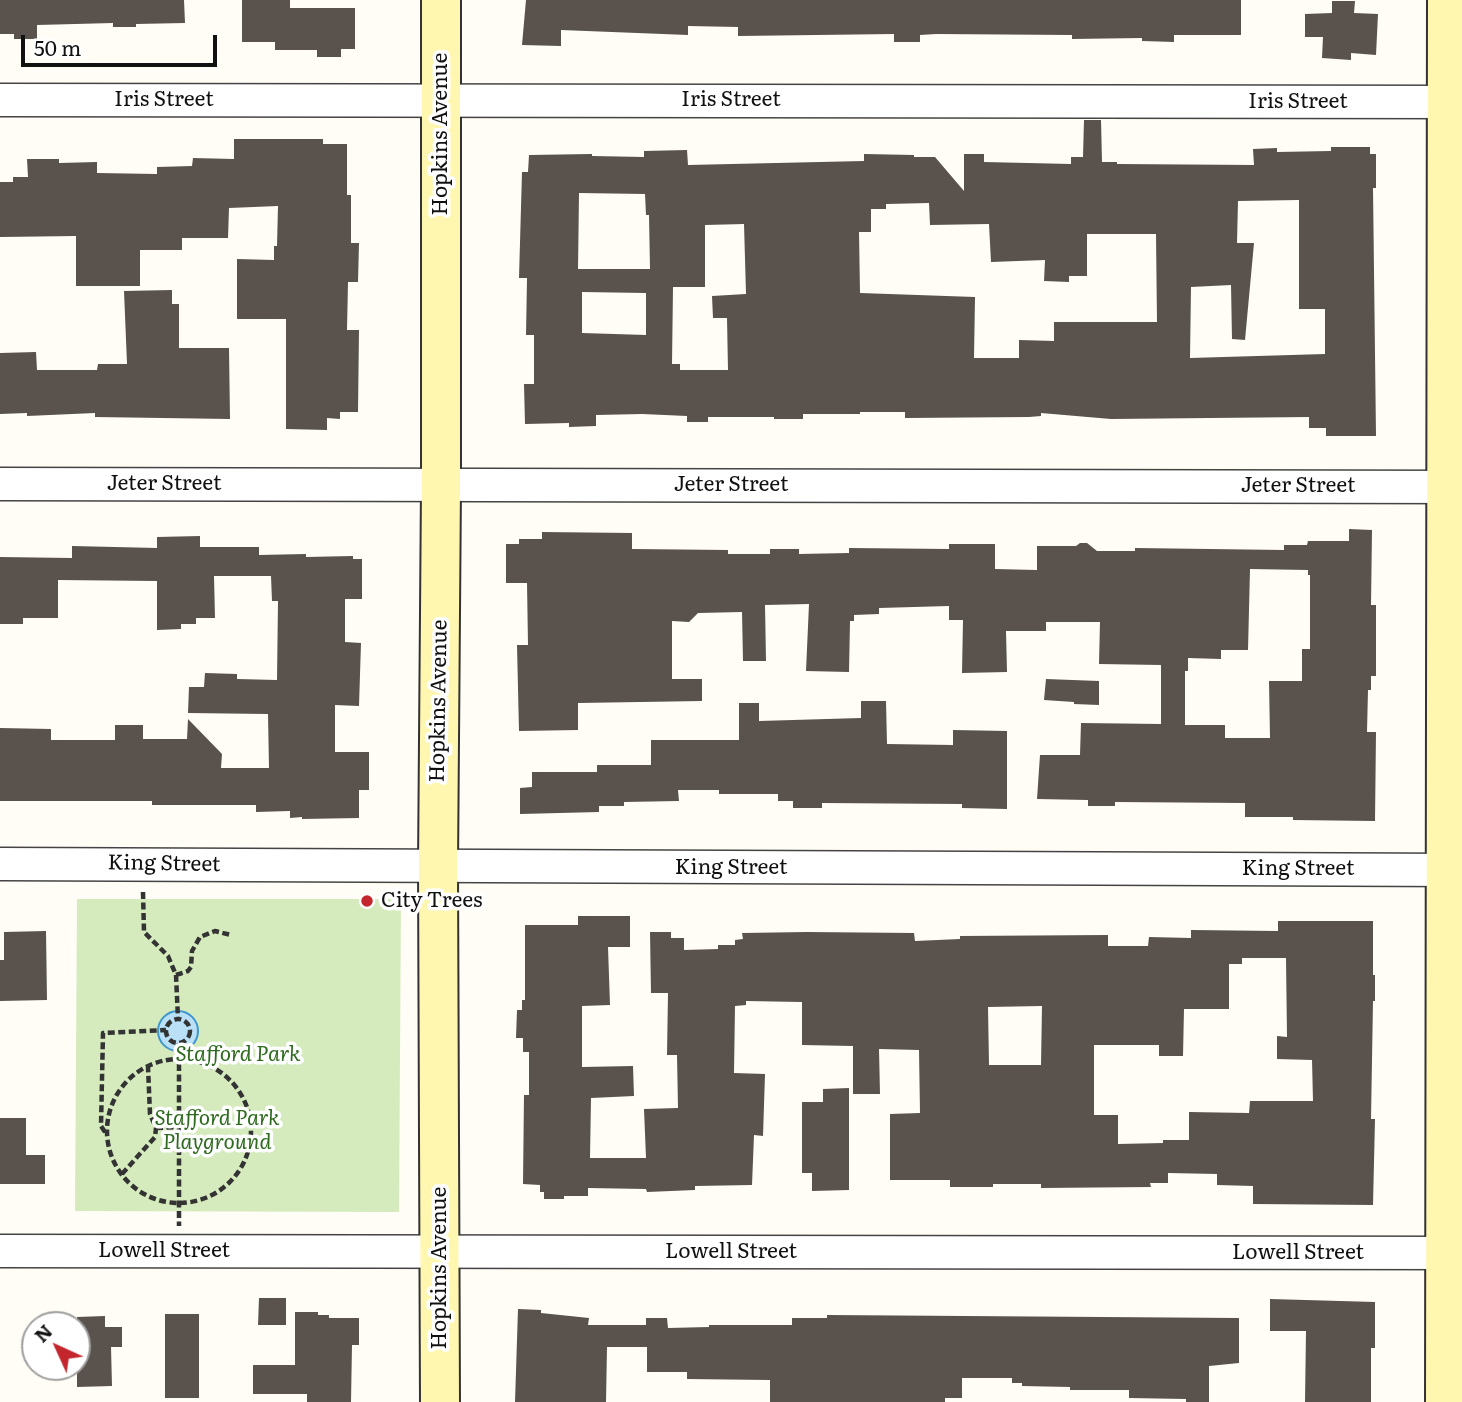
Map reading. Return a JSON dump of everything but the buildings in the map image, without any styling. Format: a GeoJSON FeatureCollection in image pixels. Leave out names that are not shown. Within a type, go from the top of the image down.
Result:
{"type":"FeatureCollection","features":[{"type":"Feature","properties":{"kind":"street","name":"Hopkins Avenue"},"geometry":{"type":"LineString","coordinates":[[440,1402],[438,867],[441,0]]}},
{"type":"Feature","properties":{"kind":"street"},"geometry":{"type":"LineString","coordinates":[[1446,1402],[1454,1253],[1454,102],[1447,0]]}},
{"type":"Feature","properties":{"kind":"street","name":"Iris Street"},"geometry":{"type":"LineString","coordinates":[[0,100],[1454,102]]}},
{"type":"Feature","properties":{"kind":"street","name":"Jeter Street"},"geometry":{"type":"LineString","coordinates":[[0,484],[1454,487]]}},
{"type":"Feature","properties":{"kind":"street","name":"King Street"},"geometry":{"type":"LineString","coordinates":[[0,864],[1454,870]]}},
{"type":"Feature","properties":{"kind":"street","name":"Lowell Street"},"geometry":{"type":"LineString","coordinates":[[0,1251],[1454,1253]]}},
{"type":"Feature","properties":{"kind":"path"},"geometry":{"type":"LineString","coordinates":[[143,863],[144,932],[168,956],[176,975],[178,1019]]}},
{"type":"Feature","properties":{"kind":"path"},"geometry":{"type":"LineString","coordinates":[[176,975],[188,971],[191,967],[192,951],[200,937],[215,931],[231,936]]}},
{"type":"Feature","properties":{"kind":"path"},"geometry":{"type":"LineString","coordinates":[[178,1019],[186,1022],[190,1029],[186,1040],[179,1043],[169,1039],[166,1030],[170,1022],[178,1019]]}},
{"type":"Feature","properties":{"kind":"path"},"geometry":{"type":"LineString","coordinates":[[106,1133],[101,1126],[103,1033],[166,1030]]}},
{"type":"Feature","properties":{"kind":"path"},"geometry":{"type":"LineString","coordinates":[[179,1043],[179,1251]]}},
{"type":"Feature","properties":{"kind":"path"},"geometry":{"type":"LineString","coordinates":[[179,1059],[198,1061],[214,1067],[239,1089],[247,1104],[252,1129],[248,1154],[241,1169],[217,1192],[202,1199],[179,1202],[148,1195],[122,1174],[110,1153],[106,1133],[108,1112],[115,1096],[129,1080],[148,1066],[179,1059]]}},
{"type":"Feature","properties":{"kind":"path"},"geometry":{"type":"LineString","coordinates":[[122,1174],[155,1137],[156,1128],[150,1114],[148,1066]]}},
{"type":"Feature","properties":{"kind":"path"},"geometry":{"type":"LineString","coordinates":[[156,1128],[179,1128]]}},
{"type":"Feature","properties":{"kind":"green space","name":"Stafford Park"},"geometry":{"type":"Polygon","coordinates":[[[77,899],[401,899],[399,1212],[75,1211],[77,899]]]}},
{"type":"Feature","properties":{"kind":"water"},"geometry":{"type":"Polygon","coordinates":[[[178,1011],[186,1012],[192,1017],[197,1023],[197,1039],[192,1045],[186,1050],[178,1051],[170,1050],[164,1045],[159,1039],[158,1031],[159,1023],[164,1017],[170,1012],[178,1011]]]}},
{"type":"Feature","properties":{"kind":"place","name":"City Trees"},"geometry":{"type":"Point","coordinates":[367,901]}},
{"type":"Feature","properties":{"kind":"park label","name":"Stafford Park Playground"},"geometry":{"type":"Point","coordinates":[217,1131]}}]}
